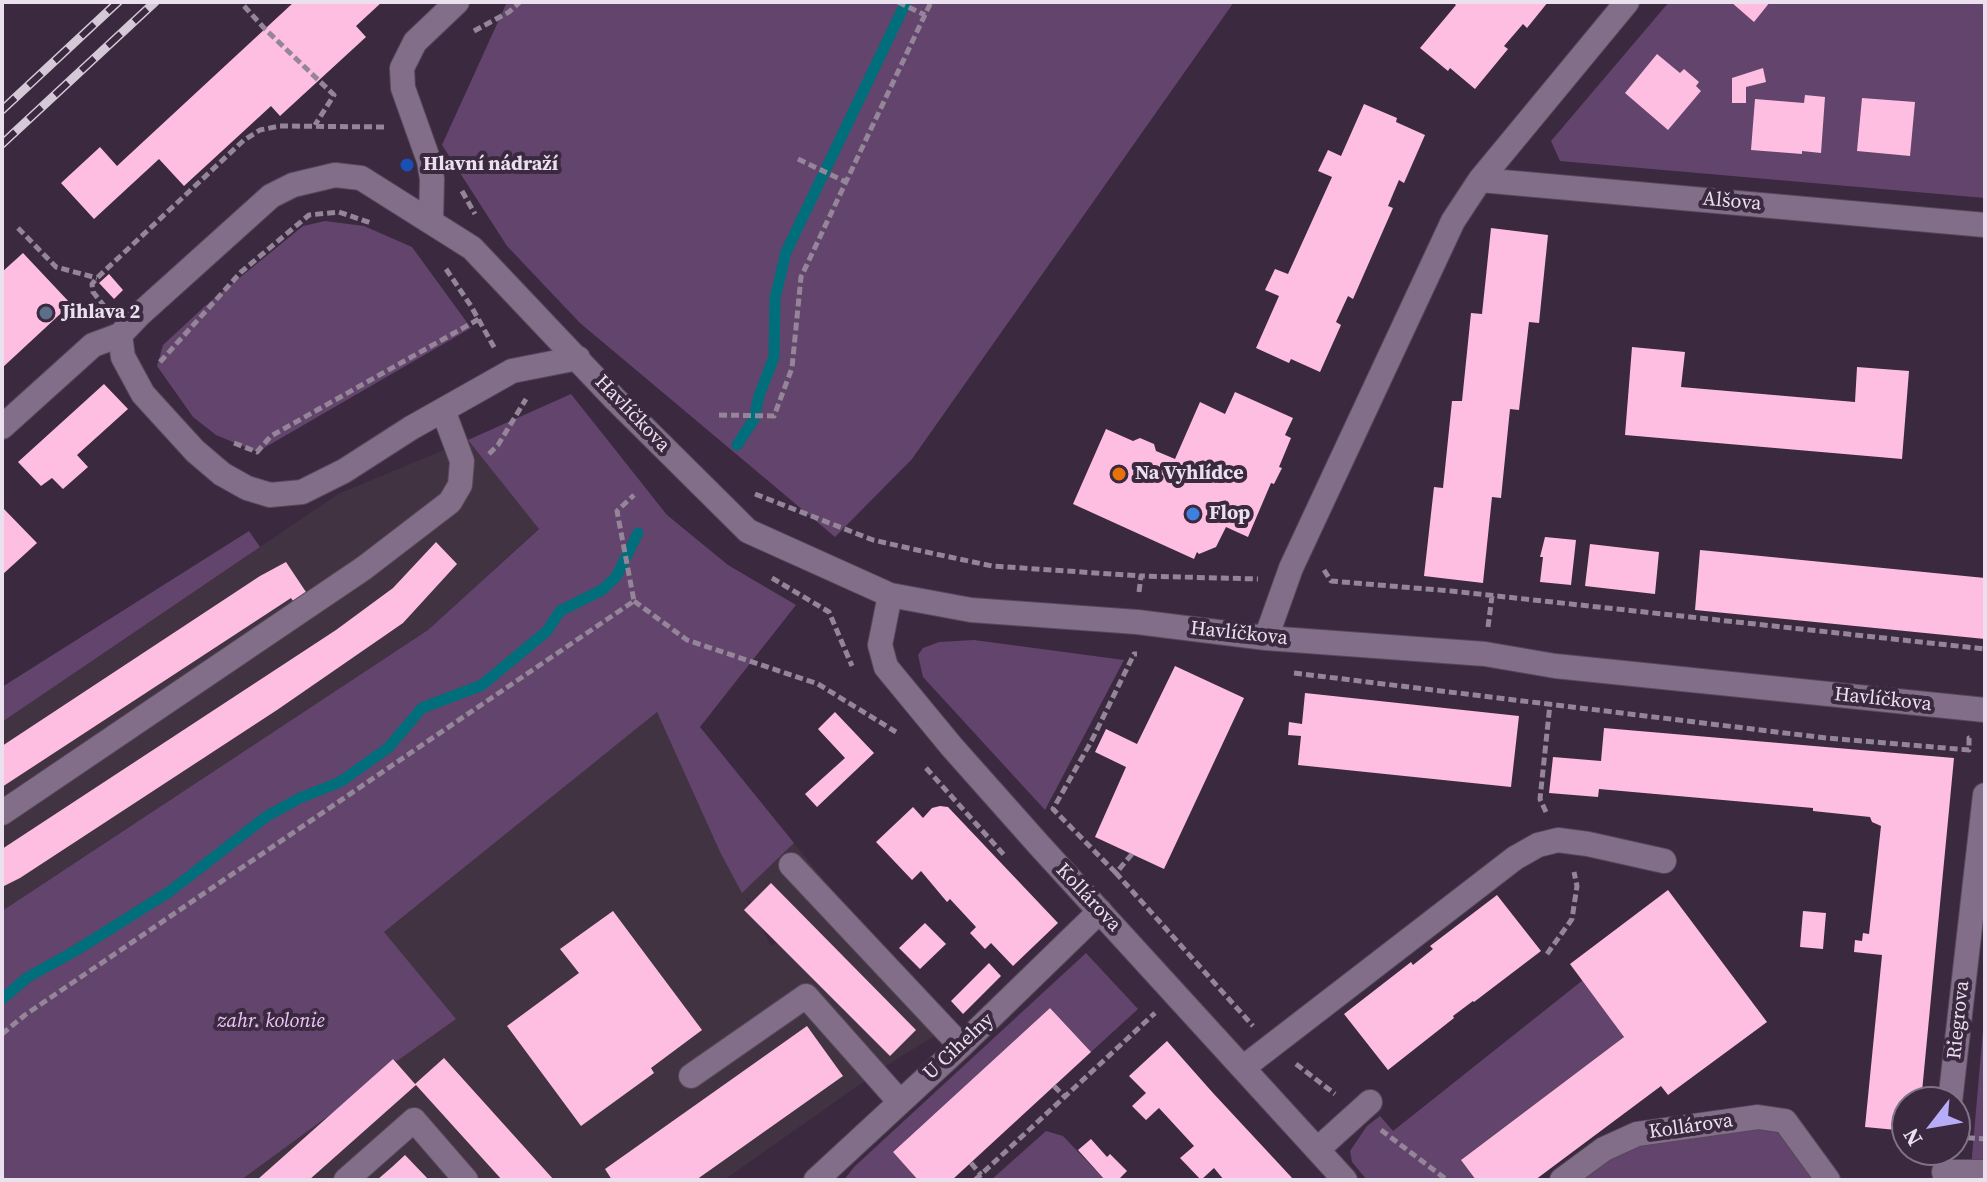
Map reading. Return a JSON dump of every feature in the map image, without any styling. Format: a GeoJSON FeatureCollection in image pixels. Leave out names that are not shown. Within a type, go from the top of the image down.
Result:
{"type":"FeatureCollection","features":[{"type":"Feature","properties":{"kind":"street"},"geometry":{"type":"LineString","coordinates":[[431,221],[429,161],[403,88],[402,68],[415,42],[457,2]]}},
{"type":"Feature","properties":{"kind":"street"},"geometry":{"type":"LineString","coordinates":[[1266,638],[1286,580],[1453,221],[1480,180],[1627,2]]}},
{"type":"Feature","properties":{"kind":"street","name":"Havlíčkova"},"geometry":{"type":"LineString","coordinates":[[2,427],[93,345],[122,332],[271,196],[293,185],[335,175],[361,178],[472,248],[614,398],[748,531],[890,595],[971,610],[1137,622],[1266,638],[1485,654],[1555,666],[1985,710]]}},
{"type":"Feature","properties":{"kind":"street","name":"Alšova"},"geometry":{"type":"LineString","coordinates":[[1480,180],[1985,225]]}},
{"type":"Feature","properties":{"kind":"street","name":"Havlíčkova"},"geometry":{"type":"LineString","coordinates":[[122,332],[123,357],[143,394],[222,474],[247,488],[270,495],[302,492],[344,471],[512,371],[578,358]]}},
{"type":"Feature","properties":{"kind":"street"},"geometry":{"type":"LineString","coordinates":[[2,813],[364,568],[450,502],[460,485],[462,461],[443,410]]}},
{"type":"Feature","properties":{"kind":"street","name":"Kollárova"},"geometry":{"type":"LineString","coordinates":[[890,595],[880,645],[886,667],[952,747],[1345,1180]]}},
{"type":"Feature","properties":{"kind":"street","name":"Riegrova"},"geometry":{"type":"LineString","coordinates":[[1952,1086],[1980,866],[1985,795]]}},
{"type":"Feature","properties":{"kind":"street"},"geometry":{"type":"LineString","coordinates":[[1244,1067],[1515,858],[1538,845],[1558,840],[1664,861]]}},
{"type":"Feature","properties":{"kind":"street"},"geometry":{"type":"LineString","coordinates":[[791,865],[961,1046]]}},
{"type":"Feature","properties":{"kind":"street","name":"U Cihelny"},"geometry":{"type":"LineString","coordinates":[[816,1180],[961,1046],[1100,911]]}},
{"type":"Feature","properties":{"kind":"street"},"geometry":{"type":"LineString","coordinates":[[691,1076],[806,996],[900,1102]]}},
{"type":"Feature","properties":{"kind":"street"},"geometry":{"type":"LineString","coordinates":[[1318,1149],[1370,1102]]}},
{"type":"Feature","properties":{"kind":"street","name":"Kollárova"},"geometry":{"type":"LineString","coordinates":[[1562,1180],[1604,1149],[1637,1134],[1758,1117],[1785,1121],[1828,1180]]}},
{"type":"Feature","properties":{"kind":"street"},"geometry":{"type":"LineString","coordinates":[[346,1180],[414,1120],[466,1180]]}},
{"type":"Feature","properties":{"kind":"street"},"geometry":{"type":"LineString","coordinates":[[1944,1167],[1985,1172]]}},
{"type":"Feature","properties":{"kind":"path"},"geometry":{"type":"LineString","coordinates":[[470,33],[509,12],[520,2]]}},
{"type":"Feature","properties":{"kind":"path"},"geometry":{"type":"LineString","coordinates":[[898,2],[925,15]]}},
{"type":"Feature","properties":{"kind":"path"},"geometry":{"type":"LineString","coordinates":[[719,415],[774,416],[792,368],[801,277],[931,2]]}},
{"type":"Feature","properties":{"kind":"path"},"geometry":{"type":"LineString","coordinates":[[244,6],[334,95],[315,126]]}},
{"type":"Feature","properties":{"kind":"path"},"geometry":{"type":"LineString","coordinates":[[378,225],[339,212],[309,215],[241,272],[173,344],[157,366],[122,332],[93,292],[92,284],[97,278],[244,140],[268,127],[391,128],[414,116]]}},
{"type":"Feature","properties":{"kind":"path"},"geometry":{"type":"LineString","coordinates":[[798,159],[846,182]]}},
{"type":"Feature","properties":{"kind":"path"},"geometry":{"type":"LineString","coordinates":[[18,228],[56,267],[97,278]]}},
{"type":"Feature","properties":{"kind":"path"},"geometry":{"type":"LineString","coordinates":[[437,259],[455,281],[496,350],[528,395],[498,445],[479,462],[461,466]]}},
{"type":"Feature","properties":{"kind":"path"},"geometry":{"type":"LineString","coordinates":[[257,452],[271,436],[479,319]]}},
{"type":"Feature","properties":{"kind":"path"},"geometry":{"type":"LineString","coordinates":[[744,486],[755,494],[873,540],[992,566],[1141,576],[1331,581],[1451,591],[1985,649]]}},
{"type":"Feature","properties":{"kind":"path"},"geometry":{"type":"LineString","coordinates":[[634,495],[617,511],[634,601],[687,640],[818,684],[896,732]]}},
{"type":"Feature","properties":{"kind":"path"},"geometry":{"type":"LineString","coordinates":[[1324,565],[1324,574],[1331,581]]}},
{"type":"Feature","properties":{"kind":"path"},"geometry":{"type":"LineString","coordinates":[[1116,873],[1053,809],[1092,740],[1134,654],[1141,576]]}},
{"type":"Feature","properties":{"kind":"path"},"geometry":{"type":"LineString","coordinates":[[2,1034],[25,1015],[634,601]]}},
{"type":"Feature","properties":{"kind":"path"},"geometry":{"type":"LineString","coordinates":[[1134,654],[1149,656]]}},
{"type":"Feature","properties":{"kind":"path"},"geometry":{"type":"LineString","coordinates":[[1291,673],[1826,738],[1969,750],[1969,738],[1985,739]]}},
{"type":"Feature","properties":{"kind":"path"},"geometry":{"type":"LineString","coordinates":[[1544,758],[1550,704]]}},
{"type":"Feature","properties":{"kind":"path"},"geometry":{"type":"LineString","coordinates":[[975,1180],[1175,992]]}},
{"type":"Feature","properties":{"kind":"path"},"geometry":{"type":"LineString","coordinates":[[1054,1086],[1065,1097]]}},
{"type":"Feature","properties":{"kind":"path"},"geometry":{"type":"LineString","coordinates":[[971,1163],[981,1175]]}},
{"type":"Feature","properties":{"kind":"shaded area"},"geometry":{"type":"Polygon","coordinates":[[[468,440],[539,528],[428,630],[2,911],[2,722],[338,494],[468,440]]]}},
{"type":"Feature","properties":{"kind":"shaded area"},"geometry":{"type":"Polygon","coordinates":[[[657,711],[720,852],[743,892],[794,843],[857,921],[953,1024],[886,1066],[724,1180],[241,1180],[342,1106],[393,1059],[455,1019],[383,933],[657,711]],[[745,896],[771,946],[782,939],[745,896]]]}},
{"type":"Feature","properties":{"kind":"green space"},"geometry":{"type":"Polygon","coordinates":[[[507,2],[1234,2],[912,459],[835,537],[580,323],[507,246],[442,145],[507,2]]]}},
{"type":"Feature","properties":{"kind":"green space"},"geometry":{"type":"Polygon","coordinates":[[[1669,2],[1985,2],[1985,198],[1560,161],[1551,141],[1669,2]]]}},
{"type":"Feature","properties":{"kind":"green space"},"geometry":{"type":"Polygon","coordinates":[[[325,221],[364,226],[412,247],[471,328],[257,452],[216,435],[193,417],[157,366],[163,345],[205,306],[303,226],[325,221]]]}},
{"type":"Feature","properties":{"kind":"green space","name":"zahr. kolonie"},"geometry":{"type":"Polygon","coordinates":[[[571,394],[667,515],[728,565],[796,605],[700,727],[794,843],[742,893],[720,852],[657,712],[384,932],[456,1019],[397,1061],[393,1059],[342,1106],[241,1180],[2,1180],[2,911],[428,630],[539,529],[468,440],[571,394]]]}},
{"type":"Feature","properties":{"kind":"green space"},"geometry":{"type":"Polygon","coordinates":[[[249,531],[260,547],[2,722],[2,687],[249,531]]]}},
{"type":"Feature","properties":{"kind":"green space"},"geometry":{"type":"Polygon","coordinates":[[[974,640],[1124,660],[1045,810],[923,677],[918,655],[923,648],[939,642],[974,640]]]}},
{"type":"Feature","properties":{"kind":"green space"},"geometry":{"type":"Polygon","coordinates":[[[1086,953],[1138,1009],[1091,1052],[1050,1008],[893,1152],[918,1180],[844,1180],[854,1167],[1086,953]]]}},
{"type":"Feature","properties":{"kind":"green space"},"geometry":{"type":"Polygon","coordinates":[[[1583,980],[1624,1037],[1462,1159],[1476,1180],[1367,1180],[1352,1162],[1350,1151],[1367,1126],[1380,1116],[1393,1131],[1583,980]]]}},
{"type":"Feature","properties":{"kind":"green space"},"geometry":{"type":"Polygon","coordinates":[[[1985,1007],[1985,1170],[1971,1168],[1985,1007]]]}},
{"type":"Feature","properties":{"kind":"green space"},"geometry":{"type":"Polygon","coordinates":[[[1750,1126],[1775,1131],[1784,1137],[1813,1180],[1578,1180],[1619,1153],[1639,1145],[1750,1126]]]}},
{"type":"Feature","properties":{"kind":"green space"},"geometry":{"type":"Polygon","coordinates":[[[1046,1131],[1063,1136],[1105,1180],[991,1180],[1046,1131]]]}},
{"type":"Feature","properties":{"kind":"building"},"geometry":{"type":"Polygon","coordinates":[[[294,2],[382,2],[356,26],[366,37],[280,116],[271,106],[184,186],[159,159],[94,219],[61,183],[100,147],[117,166],[294,2]]]}},
{"type":"Feature","properties":{"kind":"building"},"geometry":{"type":"Polygon","coordinates":[[[1453,2],[1548,2],[1527,28],[1523,24],[1504,46],[1508,49],[1475,89],[1420,48],[1456,5],[1453,2]]]}},
{"type":"Feature","properties":{"kind":"building"},"geometry":{"type":"Polygon","coordinates":[[[1731,2],[1770,2],[1754,22],[1731,2]]]}},
{"type":"Feature","properties":{"kind":"building"},"geometry":{"type":"Polygon","coordinates":[[[1657,54],[1680,73],[1684,69],[1699,82],[1696,86],[1701,91],[1668,130],[1625,93],[1657,54]]]}},
{"type":"Feature","properties":{"kind":"building"},"geometry":{"type":"Polygon","coordinates":[[[1763,68],[1766,82],[1746,87],[1746,103],[1732,103],[1732,78],[1763,68]]]}},
{"type":"Feature","properties":{"kind":"building"},"geometry":{"type":"Polygon","coordinates":[[[1805,95],[1825,97],[1821,153],[1751,150],[1755,99],[1804,103],[1805,95]]]}},
{"type":"Feature","properties":{"kind":"building"},"geometry":{"type":"Polygon","coordinates":[[[1862,98],[1915,102],[1910,156],[1857,151],[1862,98]]]}},
{"type":"Feature","properties":{"kind":"building"},"geometry":{"type":"Polygon","coordinates":[[[1364,104],[1397,118],[1396,122],[1425,135],[1404,183],[1399,180],[1388,206],[1393,208],[1353,299],[1348,296],[1336,322],[1341,325],[1320,372],[1291,359],[1289,363],[1256,348],[1279,296],[1265,290],[1275,269],[1288,274],[1332,177],[1318,171],[1328,150],[1341,156],[1364,104]]]}},
{"type":"Feature","properties":{"kind":"building"},"geometry":{"type":"Polygon","coordinates":[[[1491,228],[1548,235],[1539,323],[1529,322],[1519,410],[1510,409],[1501,498],[1492,497],[1483,583],[1424,576],[1434,487],[1443,488],[1452,401],[1462,401],[1471,313],[1482,314],[1491,228]]]}},
{"type":"Feature","properties":{"kind":"building"},"geometry":{"type":"Polygon","coordinates":[[[23,253],[71,304],[2,368],[2,272],[23,253]]]}},
{"type":"Feature","properties":{"kind":"building"},"geometry":{"type":"Polygon","coordinates":[[[109,274],[123,290],[114,299],[99,283],[109,274]]]}},
{"type":"Feature","properties":{"kind":"building"},"geometry":{"type":"Polygon","coordinates":[[[1632,347],[1685,352],[1681,387],[1855,402],[1857,367],[1909,371],[1902,459],[1625,435],[1632,347]]]}},
{"type":"Feature","properties":{"kind":"building"},"geometry":{"type":"Polygon","coordinates":[[[104,384],[128,409],[77,455],[88,467],[63,489],[52,478],[41,486],[18,462],[104,384]]]}},
{"type":"Feature","properties":{"kind":"building"},"geometry":{"type":"Polygon","coordinates":[[[1235,392],[1293,418],[1285,435],[1291,438],[1279,467],[1282,468],[1274,484],[1271,483],[1248,537],[1226,527],[1216,547],[1199,554],[1197,552],[1194,559],[1073,504],[1106,429],[1133,441],[1140,438],[1154,444],[1156,451],[1175,459],[1200,402],[1225,414],[1235,392]]]}},
{"type":"Feature","properties":{"kind":"building"},"geometry":{"type":"Polygon","coordinates":[[[2,507],[37,543],[2,575],[2,507]]]}},
{"type":"Feature","properties":{"kind":"building"},"geometry":{"type":"Polygon","coordinates":[[[1545,537],[1576,540],[1571,585],[1540,582],[1543,557],[1540,557],[1545,537]]]}},
{"type":"Feature","properties":{"kind":"building"},"geometry":{"type":"Polygon","coordinates":[[[436,542],[457,564],[403,623],[277,710],[2,887],[2,849],[336,630],[393,588],[436,542]]]}},
{"type":"Feature","properties":{"kind":"building"},"geometry":{"type":"Polygon","coordinates":[[[1590,544],[1659,552],[1655,594],[1585,586],[1590,544]]]}},
{"type":"Feature","properties":{"kind":"building"},"geometry":{"type":"Polygon","coordinates":[[[1700,550],[1985,578],[1985,639],[1695,610],[1700,550]]]}},
{"type":"Feature","properties":{"kind":"building"},"geometry":{"type":"Polygon","coordinates":[[[286,562],[306,592],[293,601],[291,598],[2,787],[2,746],[286,562]]]}},
{"type":"Feature","properties":{"kind":"building"},"geometry":{"type":"Polygon","coordinates":[[[1175,666],[1244,698],[1164,869],[1095,837],[1126,767],[1095,752],[1106,729],[1137,744],[1175,666]]]}},
{"type":"Feature","properties":{"kind":"building"},"geometry":{"type":"Polygon","coordinates":[[[1305,693],[1519,716],[1511,787],[1298,765],[1301,736],[1288,735],[1289,722],[1302,724],[1305,693]]]}},
{"type":"Feature","properties":{"kind":"building"},"geometry":{"type":"Polygon","coordinates":[[[835,712],[874,753],[817,807],[805,794],[845,758],[818,729],[835,712]]]}},
{"type":"Feature","properties":{"kind":"building"},"geometry":{"type":"Polygon","coordinates":[[[1604,728],[1954,758],[1923,1086],[1891,1086],[1891,1129],[1865,1127],[1882,955],[1854,952],[1855,940],[1862,941],[1863,933],[1869,934],[1881,826],[1872,822],[1870,817],[1813,811],[1813,808],[1599,789],[1598,797],[1549,793],[1553,757],[1601,761],[1604,728]]]}},
{"type":"Feature","properties":{"kind":"building"},"geometry":{"type":"Polygon","coordinates":[[[913,807],[923,818],[932,808],[948,807],[1058,923],[1013,966],[991,943],[985,949],[970,933],[976,927],[950,899],[947,902],[921,871],[912,880],[876,842],[913,807]]]}},
{"type":"Feature","properties":{"kind":"building"},"geometry":{"type":"Polygon","coordinates":[[[771,883],[916,1030],[890,1056],[744,910],[771,883]]]}},
{"type":"Feature","properties":{"kind":"building"},"geometry":{"type":"Polygon","coordinates":[[[1668,890],[1767,1022],[1668,1095],[1661,1086],[1535,1180],[1476,1180],[1461,1160],[1624,1037],[1570,964],[1668,890]]]}},
{"type":"Feature","properties":{"kind":"building"},"geometry":{"type":"Polygon","coordinates":[[[1497,895],[1541,951],[1453,1016],[1388,1070],[1344,1014],[1411,962],[1413,965],[1433,949],[1430,946],[1497,895]]]}},
{"type":"Feature","properties":{"kind":"building"},"geometry":{"type":"Polygon","coordinates":[[[613,911],[702,1030],[651,1068],[654,1073],[581,1126],[507,1026],[579,973],[560,949],[613,911]]]}},
{"type":"Feature","properties":{"kind":"building"},"geometry":{"type":"Polygon","coordinates":[[[1803,911],[1826,913],[1823,949],[1800,947],[1803,911]]]}},
{"type":"Feature","properties":{"kind":"building"},"geometry":{"type":"Polygon","coordinates":[[[925,923],[946,944],[920,969],[899,948],[925,923]]]}},
{"type":"Feature","properties":{"kind":"building"},"geometry":{"type":"Polygon","coordinates":[[[989,963],[1001,976],[963,1014],[951,1001],[989,963]]]}},
{"type":"Feature","properties":{"kind":"building"},"geometry":{"type":"Polygon","coordinates":[[[1050,1008],[1091,1052],[952,1180],[918,1180],[893,1152],[1050,1008]]]}},
{"type":"Feature","properties":{"kind":"building"},"geometry":{"type":"Polygon","coordinates":[[[807,1026],[843,1076],[696,1180],[612,1180],[605,1169],[807,1026]]]}},
{"type":"Feature","properties":{"kind":"building"},"geometry":{"type":"Polygon","coordinates":[[[1167,1041],[1294,1180],[1224,1180],[1214,1168],[1201,1180],[1180,1158],[1194,1146],[1159,1108],[1146,1120],[1132,1106],[1146,1093],[1129,1076],[1167,1041]]]}},
{"type":"Feature","properties":{"kind":"building"},"geometry":{"type":"Polygon","coordinates":[[[444,1058],[554,1180],[502,1180],[416,1085],[309,1180],[257,1180],[393,1059],[415,1084],[444,1058]]]}},
{"type":"Feature","properties":{"kind":"building"},"geometry":{"type":"Polygon","coordinates":[[[1091,1139],[1107,1157],[1110,1154],[1127,1171],[1118,1180],[1105,1180],[1078,1150],[1091,1139]]]}},
{"type":"Feature","properties":{"kind":"building"},"geometry":{"type":"Polygon","coordinates":[[[405,1155],[429,1180],[377,1180],[392,1167],[405,1155]]]}},
{"type":"Feature","properties":{"kind":"waterway"},"geometry":{"type":"LineString","coordinates":[[737,445],[754,419],[774,357],[775,298],[786,252],[906,2]]}},
{"type":"Feature","properties":{"kind":"waterway"},"geometry":{"type":"LineString","coordinates":[[2,999],[28,977],[169,892],[267,816],[340,782],[388,748],[422,708],[482,685],[547,631],[560,611],[602,590],[616,577],[638,533]]}},
{"type":"Feature","properties":{"kind":"railway"},"geometry":{"type":"LineString","coordinates":[[2,110],[118,2]]}},
{"type":"Feature","properties":{"kind":"railway"},"geometry":{"type":"LineString","coordinates":[[2,144],[155,2]]}},
{"type":"Feature","properties":{"kind":"place","name":"Hlavní nádraží"},"geometry":{"type":"Point","coordinates":[407,165]}},
{"type":"Feature","properties":{"kind":"place","name":"Jihlava 2"},"geometry":{"type":"Point","coordinates":[46,313]}},
{"type":"Feature","properties":{"kind":"place","name":"Na Vyhlídce"},"geometry":{"type":"Point","coordinates":[1119,474]}},
{"type":"Feature","properties":{"kind":"place","name":"Flop"},"geometry":{"type":"Point","coordinates":[1193,514]}}]}
